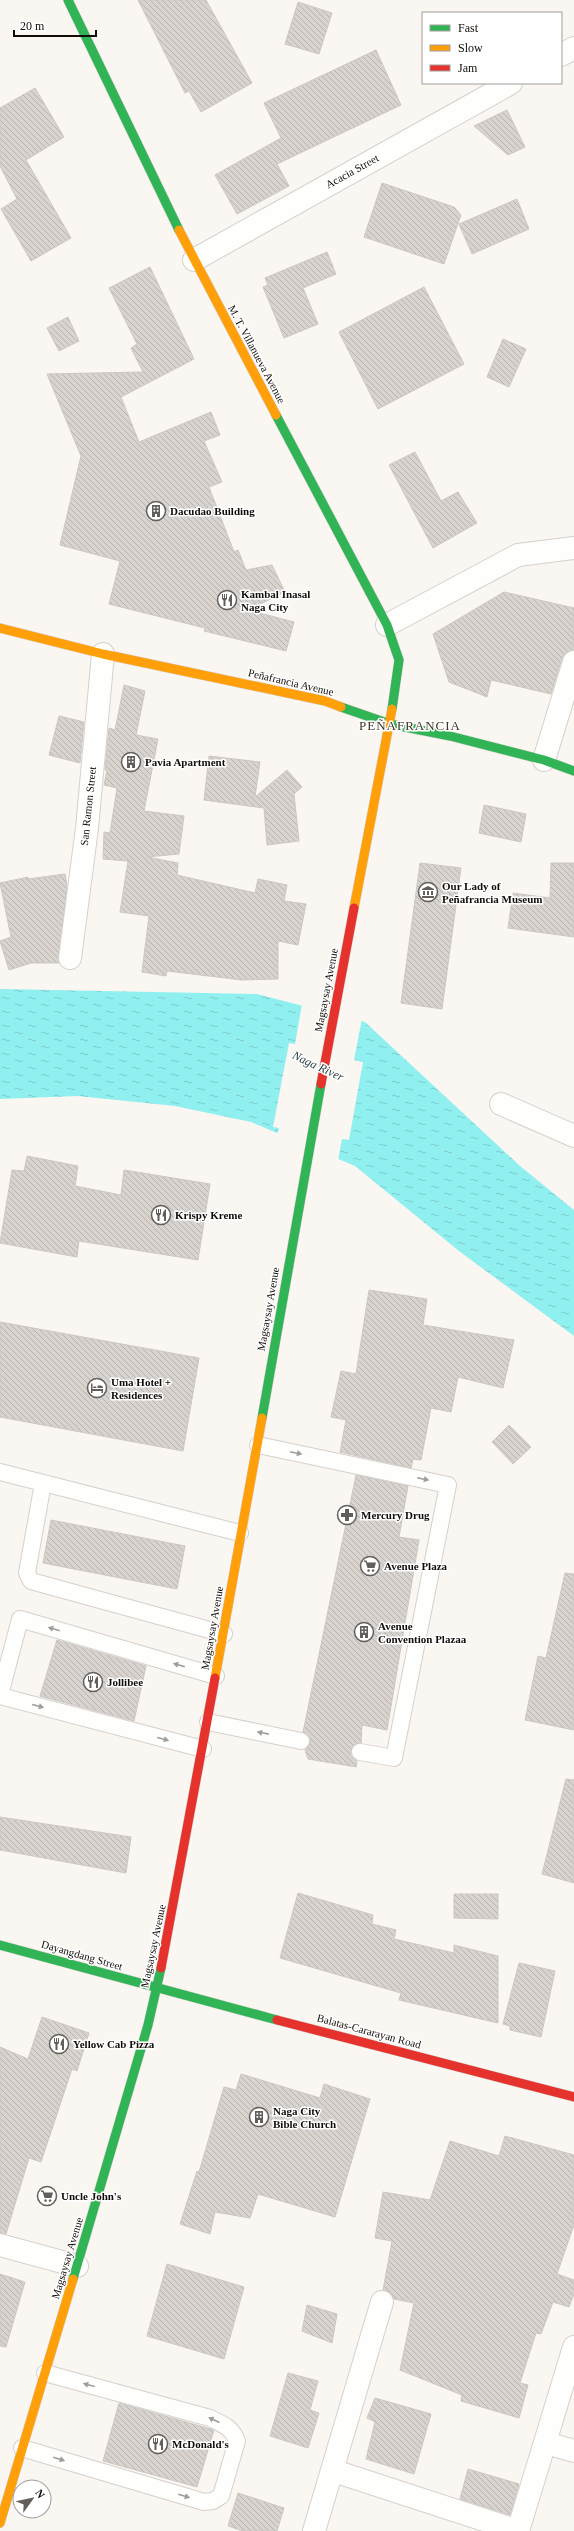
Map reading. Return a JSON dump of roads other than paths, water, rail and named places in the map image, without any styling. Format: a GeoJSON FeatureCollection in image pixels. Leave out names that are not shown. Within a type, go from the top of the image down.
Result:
{"type":"FeatureCollection","features":[{"type":"Feature","properties":{"kind":"main road","name":"M. T. Villanueva Avenue"},"geometry":{"type":"LineString","coordinates":[[68,0],[194,260],[387,625],[399,660],[390,724]]}},
{"type":"Feature","properties":{"kind":"main road","name":"Peñafrancia Avenue"},"geometry":{"type":"LineString","coordinates":[[0,628],[103,654],[325,701],[390,724],[450,736],[544,760],[574,771]]}},
{"type":"Feature","properties":{"kind":"main road","name":"Magsaysay Avenue"},"geometry":{"type":"LineString","coordinates":[[0,2522],[77,2266],[157,1989],[224,1634],[240,1533],[258,1445],[336,997],[390,724]]}},
{"type":"Feature","properties":{"kind":"main road","name":"Dayangdang Street"},"geometry":{"type":"LineString","coordinates":[[0,1945],[157,1989]]}},
{"type":"Feature","properties":{"kind":"main road","name":"Balatas-Cararayan Road"},"geometry":{"type":"LineString","coordinates":[[157,1989],[574,2096]]}},
{"type":"Feature","properties":{"kind":"street"},"geometry":{"type":"LineString","coordinates":[[562,54],[574,48]]}},
{"type":"Feature","properties":{"kind":"street","name":"Acacia Street"},"geometry":{"type":"LineString","coordinates":[[194,260],[509,84]]}},
{"type":"Feature","properties":{"kind":"street"},"geometry":{"type":"LineString","coordinates":[[387,625],[518,555],[574,548]]}},
{"type":"Feature","properties":{"kind":"street","name":"San Ramon Street"},"geometry":{"type":"LineString","coordinates":[[70,958],[87,828],[103,654]]}},
{"type":"Feature","properties":{"kind":"street"},"geometry":{"type":"LineString","coordinates":[[544,760],[574,662]]}},
{"type":"Feature","properties":{"kind":"street"},"geometry":{"type":"LineString","coordinates":[[501,1104],[574,1136]]}},
{"type":"Feature","properties":{"kind":"street"},"geometry":{"type":"LineString","coordinates":[[0,2245],[77,2266]]}},
{"type":"Feature","properties":{"kind":"street"},"geometry":{"type":"LineString","coordinates":[[314,2531],[334,2471],[382,2302]]}},
{"type":"Feature","properties":{"kind":"street"},"geometry":{"type":"LineString","coordinates":[[334,2471],[518,2531],[574,2347]]}},
{"type":"Feature","properties":{"kind":"street"},"geometry":{"type":"LineString","coordinates":[[546,2443],[574,2451]]}},
{"type":"Feature","properties":{"kind":"lane"},"geometry":{"type":"LineString","coordinates":[[258,1445],[448,1484],[394,1758],[360,1752]]}},
{"type":"Feature","properties":{"kind":"lane"},"geometry":{"type":"LineString","coordinates":[[0,1472],[240,1533]]}},
{"type":"Feature","properties":{"kind":"lane"},"geometry":{"type":"LineString","coordinates":[[43,1483],[28,1574],[31,1581],[224,1634]]}},
{"type":"Feature","properties":{"kind":"lane"},"geometry":{"type":"LineString","coordinates":[[203,1749],[0,1695],[20,1619],[216,1676]]}},
{"type":"Feature","properties":{"kind":"lane"},"geometry":{"type":"LineString","coordinates":[[208,1722],[301,1741]]}},
{"type":"Feature","properties":{"kind":"lane"},"geometry":{"type":"LineString","coordinates":[[22,2448],[204,2502],[213,2501],[221,2496],[237,2441],[234,2432],[227,2426],[210,2418],[45,2373]]}},
{"type":"Feature","properties":{"kind":"water","name":"Naga River"},"geometry":{"type":"Polygon","coordinates":[[[0,989],[257,994],[365,1022],[520,1166],[574,1210],[574,1336],[459,1251],[355,1166],[251,1122],[175,1106],[78,1096],[0,1099],[0,989]]]}},
{"type":"Feature","properties":{"kind":"place","name":"Dacudao Building"},"geometry":{"type":"Point","coordinates":[156,511]}},
{"type":"Feature","properties":{"kind":"place","name":"Kambal Inasal Naga City"},"geometry":{"type":"Point","coordinates":[227,600]}},
{"type":"Feature","properties":{"kind":"place","name":"Pavia Apartment"},"geometry":{"type":"Point","coordinates":[131,762]}},
{"type":"Feature","properties":{"kind":"place","name":"Our Lady of Peñafrancia Museum"},"geometry":{"type":"Point","coordinates":[428,892]}},
{"type":"Feature","properties":{"kind":"place","name":"Krispy Kreme"},"geometry":{"type":"Point","coordinates":[161,1215]}},
{"type":"Feature","properties":{"kind":"place","name":"Uma Hotel + Residences"},"geometry":{"type":"Point","coordinates":[97,1388]}},
{"type":"Feature","properties":{"kind":"place","name":"Mercury Drug"},"geometry":{"type":"Point","coordinates":[347,1515]}},
{"type":"Feature","properties":{"kind":"place","name":"Avenue Plaza"},"geometry":{"type":"Point","coordinates":[370,1566]}},
{"type":"Feature","properties":{"kind":"place","name":"Avenue Convention Plazaa"},"geometry":{"type":"Point","coordinates":[364,1632]}},
{"type":"Feature","properties":{"kind":"place","name":"Jollibee"},"geometry":{"type":"Point","coordinates":[93,1682]}},
{"type":"Feature","properties":{"kind":"place","name":"Yellow Cab Pizza"},"geometry":{"type":"Point","coordinates":[59,2044]}},
{"type":"Feature","properties":{"kind":"place","name":"Naga City Bible Church"},"geometry":{"type":"Point","coordinates":[259,2117]}},
{"type":"Feature","properties":{"kind":"place","name":"Uncle John's"},"geometry":{"type":"Point","coordinates":[47,2196]}},
{"type":"Feature","properties":{"kind":"place","name":"McDonald's"},"geometry":{"type":"Point","coordinates":[158,2444]}},
{"type":"Feature","properties":{"kind":"district","name":"PEÑAFRANCIA"},"geometry":{"type":"Point","coordinates":[410,725]}}]}
